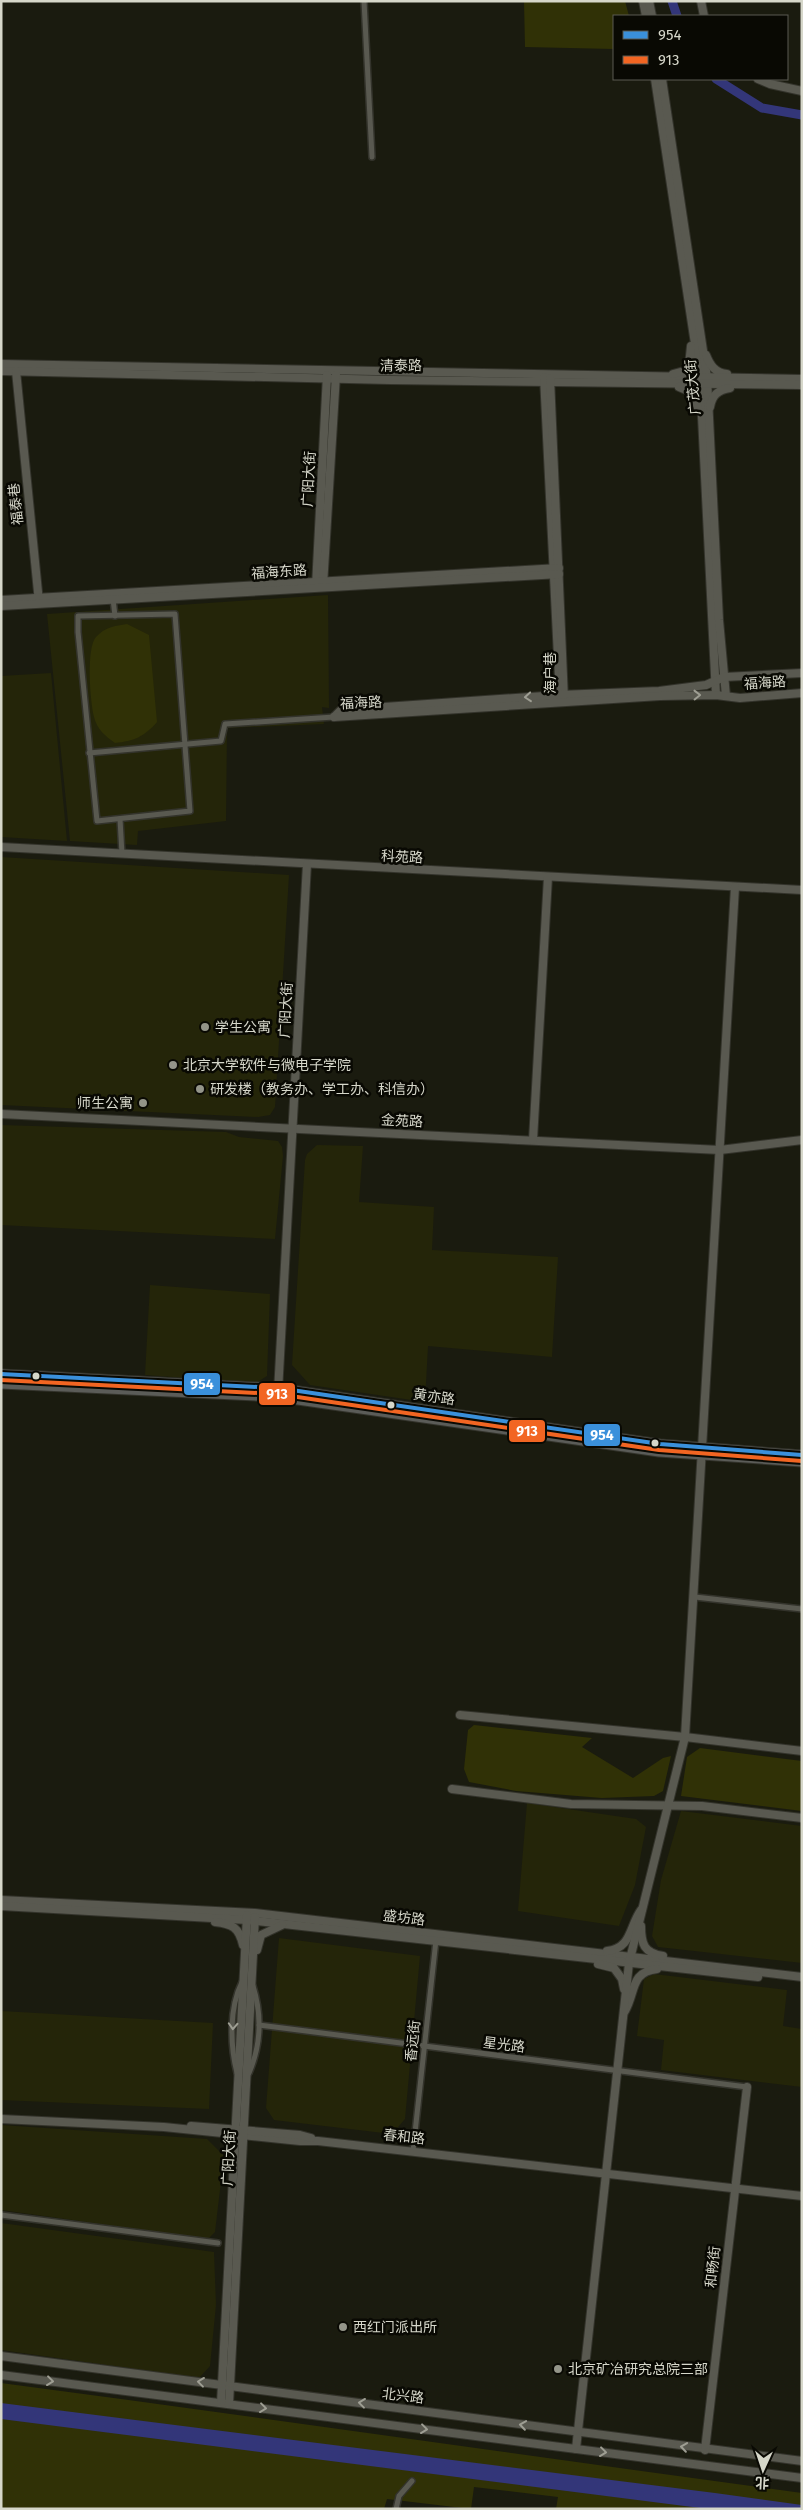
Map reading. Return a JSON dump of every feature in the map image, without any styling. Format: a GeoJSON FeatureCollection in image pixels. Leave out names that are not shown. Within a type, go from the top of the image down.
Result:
{"type":"FeatureCollection","features":[{"type":"Feature","properties":{"kind":"main road","name":"黄亦路"},"geometry":{"type":"LineString","coordinates":[[1,1374],[278,1392],[701,1452],[802,1462]]}},
{"type":"Feature","properties":{"kind":"main road","name":"黄亦路"},"geometry":{"type":"LineString","coordinates":[[1,1384],[278,1392]]}},
{"type":"Feature","properties":{"kind":"main road","name":"黄亦路"},"geometry":{"type":"LineString","coordinates":[[701,1452],[802,1455]]}},
{"type":"Feature","properties":{"kind":"street"},"geometry":{"type":"LineString","coordinates":[[364,1],[372,157]]}},
{"type":"Feature","properties":{"kind":"street"},"geometry":{"type":"LineString","coordinates":[[643,1],[646,15]]}},
{"type":"Feature","properties":{"kind":"street"},"geometry":{"type":"LineString","coordinates":[[649,1],[652,15]]}},
{"type":"Feature","properties":{"kind":"street"},"geometry":{"type":"LineString","coordinates":[[701,1],[704,15]]}},
{"type":"Feature","properties":{"kind":"street","name":"广茂大街"},"geometry":{"type":"LineString","coordinates":[[655,80],[691,327],[703,381],[708,424],[719,620],[726,696]]}},
{"type":"Feature","properties":{"kind":"street","name":"广茂大街"},"geometry":{"type":"LineString","coordinates":[[662,80],[702,345],[701,417],[716,695]]}},
{"type":"Feature","properties":{"kind":"street"},"geometry":{"type":"LineString","coordinates":[[760,80],[802,91]]}},
{"type":"Feature","properties":{"kind":"street"},"geometry":{"type":"LineString","coordinates":[[666,376],[684,371],[689,366],[691,327]]}},
{"type":"Feature","properties":{"kind":"street"},"geometry":{"type":"LineString","coordinates":[[702,345],[710,365],[717,372],[751,378]]}},
{"type":"Feature","properties":{"kind":"street","name":"清泰路"},"geometry":{"type":"LineString","coordinates":[[1,364],[327,374]]}},
{"type":"Feature","properties":{"kind":"street","name":"清泰路"},"geometry":{"type":"LineString","coordinates":[[1,371],[336,374],[547,378],[660,383],[751,378],[802,380]]}},
{"type":"Feature","properties":{"kind":"street","name":"福泰巷"},"geometry":{"type":"LineString","coordinates":[[16,371],[38,601]]}},
{"type":"Feature","properties":{"kind":"street","name":"广阳大街"},"geometry":{"type":"LineString","coordinates":[[320,585],[327,374]]}},
{"type":"Feature","properties":{"kind":"street","name":"广阳大街"},"geometry":{"type":"LineString","coordinates":[[320,585],[336,374]]}},
{"type":"Feature","properties":{"kind":"street","name":"清泰路"},"geometry":{"type":"LineString","coordinates":[[547,378],[666,376],[740,385],[802,385]]}},
{"type":"Feature","properties":{"kind":"street","name":"海户巷"},"geometry":{"type":"LineString","coordinates":[[547,378],[562,703]]}},
{"type":"Feature","properties":{"kind":"street"},"geometry":{"type":"LineString","coordinates":[[660,383],[686,388],[691,392],[701,417]]}},
{"type":"Feature","properties":{"kind":"street"},"geometry":{"type":"LineString","coordinates":[[708,424],[711,399],[715,394],[723,389],[740,385]]}},
{"type":"Feature","properties":{"kind":"street","name":"福海东路"},"geometry":{"type":"LineString","coordinates":[[1,606],[38,601],[556,571]]}},
{"type":"Feature","properties":{"kind":"street","name":"福海东路"},"geometry":{"type":"LineString","coordinates":[[1,600],[114,599],[320,585]]}},
{"type":"Feature","properties":{"kind":"street"},"geometry":{"type":"LineString","coordinates":[[114,599],[116,616]]}},
{"type":"Feature","properties":{"kind":"street"},"geometry":{"type":"LineString","coordinates":[[175,614],[190,811],[97,821],[89,753],[78,616],[116,616],[175,614]]}},
{"type":"Feature","properties":{"kind":"street","name":"福海路"},"geometry":{"type":"LineString","coordinates":[[334,717],[341,710],[562,695],[659,691],[706,684],[724,677],[802,673]]}},
{"type":"Feature","properties":{"kind":"street","name":"福海路"},"geometry":{"type":"LineString","coordinates":[[334,717],[660,696],[716,695],[740,698],[802,693]]}},
{"type":"Feature","properties":{"kind":"street"},"geometry":{"type":"LineString","coordinates":[[89,753],[221,741],[225,724],[334,717]]}},
{"type":"Feature","properties":{"kind":"street"},"geometry":{"type":"LineString","coordinates":[[120,818],[122,854]]}},
{"type":"Feature","properties":{"kind":"street","name":"科苑路"},"geometry":{"type":"LineString","coordinates":[[1,847],[802,890]]}},
{"type":"Feature","properties":{"kind":"street","name":"广阳大街"},"geometry":{"type":"LineString","coordinates":[[278,1392],[307,864]]}},
{"type":"Feature","properties":{"kind":"street"},"geometry":{"type":"LineString","coordinates":[[533,1140],[548,877]]}},
{"type":"Feature","properties":{"kind":"street"},"geometry":{"type":"LineString","coordinates":[[576,2449],[630,1960],[685,1737],[695,1597],[701,1452],[734,887]]}},
{"type":"Feature","properties":{"kind":"street","name":"金苑路"},"geometry":{"type":"LineString","coordinates":[[1,1114],[720,1150],[802,1140]]}},
{"type":"Feature","properties":{"kind":"street"},"geometry":{"type":"LineString","coordinates":[[695,1597],[802,1609]]}},
{"type":"Feature","properties":{"kind":"street"},"geometry":{"type":"LineString","coordinates":[[460,1715],[685,1737],[802,1751]]}},
{"type":"Feature","properties":{"kind":"street"},"geometry":{"type":"LineString","coordinates":[[452,1789],[571,1804],[670,1804],[802,1818]]}},
{"type":"Feature","properties":{"kind":"street","name":"盛坊路"},"geometry":{"type":"LineString","coordinates":[[1,1900],[251,1916],[580,1957],[686,1963],[802,1977]]}},
{"type":"Feature","properties":{"kind":"street","name":"盛坊路"},"geometry":{"type":"LineString","coordinates":[[1,1906],[202,1916],[251,1916],[288,1924],[595,1952],[668,1967],[802,1982]]}},
{"type":"Feature","properties":{"kind":"street"},"geometry":{"type":"LineString","coordinates":[[595,1952],[611,1951],[627,1942],[635,1918],[644,1906]]}},
{"type":"Feature","properties":{"kind":"street"},"geometry":{"type":"LineString","coordinates":[[202,1916],[236,1928],[240,1934],[245,1953]]}},
{"type":"Feature","properties":{"kind":"street","name":"广阳大街"},"geometry":{"type":"LineString","coordinates":[[239,2133],[246,2078],[247,1979],[245,1953],[251,1916]]}},
{"type":"Feature","properties":{"kind":"street","name":"广阳大街"},"geometry":{"type":"LineString","coordinates":[[225,2403],[244,1998],[247,1979],[252,1965],[251,1916]]}},
{"type":"Feature","properties":{"kind":"street"},"geometry":{"type":"LineString","coordinates":[[641,1918],[644,1948],[649,1953],[686,1963]]}},
{"type":"Feature","properties":{"kind":"street"},"geometry":{"type":"LineString","coordinates":[[252,1965],[256,1959],[261,1935],[275,1927],[288,1924]]}},
{"type":"Feature","properties":{"kind":"street","name":"香远街"},"geometry":{"type":"LineString","coordinates":[[413,2151],[436,1938]]}},
{"type":"Feature","properties":{"kind":"street"},"geometry":{"type":"LineString","coordinates":[[580,1957],[591,1964],[614,1968],[622,1979],[626,1998]]}},
{"type":"Feature","properties":{"kind":"street"},"geometry":{"type":"LineString","coordinates":[[624,2013],[630,2002],[636,1979],[642,1973],[652,1969],[668,1967]]}},
{"type":"Feature","properties":{"kind":"street"},"geometry":{"type":"LineString","coordinates":[[246,2078],[255,2058],[259,2025],[259,2006],[247,1979]]}},
{"type":"Feature","properties":{"kind":"street","name":"星光路"},"geometry":{"type":"LineString","coordinates":[[259,2025],[747,2087]]}},
{"type":"Feature","properties":{"kind":"street","name":"和畅街"},"geometry":{"type":"LineString","coordinates":[[705,2450],[747,2087]]}},
{"type":"Feature","properties":{"kind":"street","name":"春和路"},"geometry":{"type":"LineString","coordinates":[[2,2118],[164,2127],[179,2125],[239,2133],[300,2135],[318,2141],[802,2196]]}},
{"type":"Feature","properties":{"kind":"street"},"geometry":{"type":"LineString","coordinates":[[1,2215],[218,2242]]}},
{"type":"Feature","properties":{"kind":"street","name":"北兴路"},"geometry":{"type":"LineString","coordinates":[[1,2356],[705,2450],[802,2461]]}},
{"type":"Feature","properties":{"kind":"street"},"geometry":{"type":"LineString","coordinates":[[1,2375],[802,2478]]}},
{"type":"Feature","properties":{"kind":"street"},"geometry":{"type":"LineString","coordinates":[[396,2509],[399,2496],[412,2481]]}},
{"type":"Feature","properties":{"kind":"shaded area"},"geometry":{"type":"Polygon","coordinates":[[[524,1],[625,1],[629,15],[613,15],[613,49],[525,47],[524,1]]]}},
{"type":"Feature","properties":{"kind":"shaded area"},"geometry":{"type":"Polygon","coordinates":[[[328,595],[329,708],[322,707],[324,724],[227,728],[226,821],[138,831],[137,845],[70,841],[47,614],[328,595]]]}},
{"type":"Feature","properties":{"kind":"shaded area"},"geometry":{"type":"Polygon","coordinates":[[[127,624],[149,635],[157,722],[138,737],[115,743],[102,732],[94,717],[90,688],[91,652],[93,643],[99,634],[110,628],[127,624]]]}},
{"type":"Feature","properties":{"kind":"shaded area"},"geometry":{"type":"Polygon","coordinates":[[[51,673],[67,841],[1,837],[1,676],[51,673]]]}},
{"type":"Feature","properties":{"kind":"shaded area"},"geometry":{"type":"Polygon","coordinates":[[[1,857],[289,875],[275,1107],[270,1115],[258,1117],[1,1105],[1,857]]]}},
{"type":"Feature","properties":{"kind":"shaded area"},"geometry":{"type":"Polygon","coordinates":[[[1,1125],[226,1132],[239,1137],[278,1141],[282,1147],[283,1156],[275,1239],[1,1225],[1,1125]]]}},
{"type":"Feature","properties":{"kind":"shaded area"},"geometry":{"type":"Polygon","coordinates":[[[317,1145],[363,1146],[359,1202],[434,1207],[432,1250],[558,1257],[552,1357],[428,1346],[425,1402],[310,1385],[292,1365],[305,1160],[307,1154],[317,1145]]]}},
{"type":"Feature","properties":{"kind":"shaded area"},"geometry":{"type":"Polygon","coordinates":[[[150,1285],[270,1294],[267,1376],[256,1383],[145,1375],[150,1285]]]}},
{"type":"Feature","properties":{"kind":"shaded area"},"geometry":{"type":"Polygon","coordinates":[[[474,1725],[592,1738],[582,1747],[633,1778],[663,1758],[671,1756],[663,1791],[654,1796],[602,1798],[516,1791],[469,1782],[464,1769],[468,1730],[474,1725]]]}},
{"type":"Feature","properties":{"kind":"shaded area"},"geometry":{"type":"Polygon","coordinates":[[[700,1748],[802,1761],[802,1811],[681,1796],[687,1757],[700,1748]]]}},
{"type":"Feature","properties":{"kind":"shaded area"},"geometry":{"type":"Polygon","coordinates":[[[527,1803],[636,1819],[646,1827],[635,1885],[619,1926],[518,1911],[527,1803]]]}},
{"type":"Feature","properties":{"kind":"shaded area"},"geometry":{"type":"Polygon","coordinates":[[[681,1811],[802,1826],[802,1963],[658,1947],[652,1936],[661,1880],[681,1811]]]}},
{"type":"Feature","properties":{"kind":"shaded area"},"geometry":{"type":"Polygon","coordinates":[[[279,1938],[420,1956],[405,2119],[392,2134],[274,2120],[266,2108],[279,1938]]]}},
{"type":"Feature","properties":{"kind":"shaded area"},"geometry":{"type":"Polygon","coordinates":[[[654,1974],[787,1990],[783,2026],[802,2029],[802,2087],[661,2070],[664,2040],[637,2036],[644,1979],[654,1974]]]}},
{"type":"Feature","properties":{"kind":"shaded area"},"geometry":{"type":"Polygon","coordinates":[[[1,2011],[213,2023],[209,2109],[1,2100],[1,2011]]]}},
{"type":"Feature","properties":{"kind":"shaded area"},"geometry":{"type":"Polygon","coordinates":[[[1,2125],[207,2139],[224,2156],[215,2232],[208,2239],[1,2210],[1,2125]]]}},
{"type":"Feature","properties":{"kind":"shaded area"},"geometry":{"type":"Polygon","coordinates":[[[1,2223],[214,2252],[216,2305],[210,2366],[199,2378],[1,2350],[1,2223]]]}},
{"type":"Feature","properties":{"kind":"shaded area"},"geometry":{"type":"Polygon","coordinates":[[[1,2383],[802,2493],[802,2509],[556,2509],[558,2497],[474,2487],[471,2509],[387,2499],[384,2509],[1,2509],[1,2383]]]}},
{"type":"Feature","properties":{"kind":"shaded area"},"geometry":{"type":"Polygon","coordinates":[[[1,2403],[715,2493],[802,2505],[802,2509],[708,2509],[1,2419],[1,2403]]]}},
{"type":"Feature","properties":{"kind":"waterway"},"geometry":{"type":"LineString","coordinates":[[672,1],[677,15]]}},
{"type":"Feature","properties":{"kind":"waterway"},"geometry":{"type":"LineString","coordinates":[[718,80],[762,108],[802,115]]}},
{"type":"Feature","properties":{"kind":"transit line","name":"954"},"geometry":{"type":"LineString","coordinates":[[1,1374],[278,1388],[660,1444],[802,1455]]}},
{"type":"Feature","properties":{"kind":"transit line","name":"913"},"geometry":{"type":"LineString","coordinates":[[1,1380],[277,1394],[659,1450],[802,1461]]}},
{"type":"Feature","properties":{"kind":"place","name":"学生公寓"},"geometry":{"type":"Point","coordinates":[205,1027]}},
{"type":"Feature","properties":{"kind":"place","name":"北京大学软件与微电子学院"},"geometry":{"type":"Point","coordinates":[173,1065]}},
{"type":"Feature","properties":{"kind":"place","name":"研发楼（教务办、学工办、科信办）"},"geometry":{"type":"Point","coordinates":[200,1089]}},
{"type":"Feature","properties":{"kind":"place","name":"师生公寓"},"geometry":{"type":"Point","coordinates":[143,1103]}},
{"type":"Feature","properties":{"kind":"place","name":"西红门派出所"},"geometry":{"type":"Point","coordinates":[343,2327]}},
{"type":"Feature","properties":{"kind":"place","name":"北京矿冶研究总院三部"},"geometry":{"type":"Point","coordinates":[558,2369]}}]}
